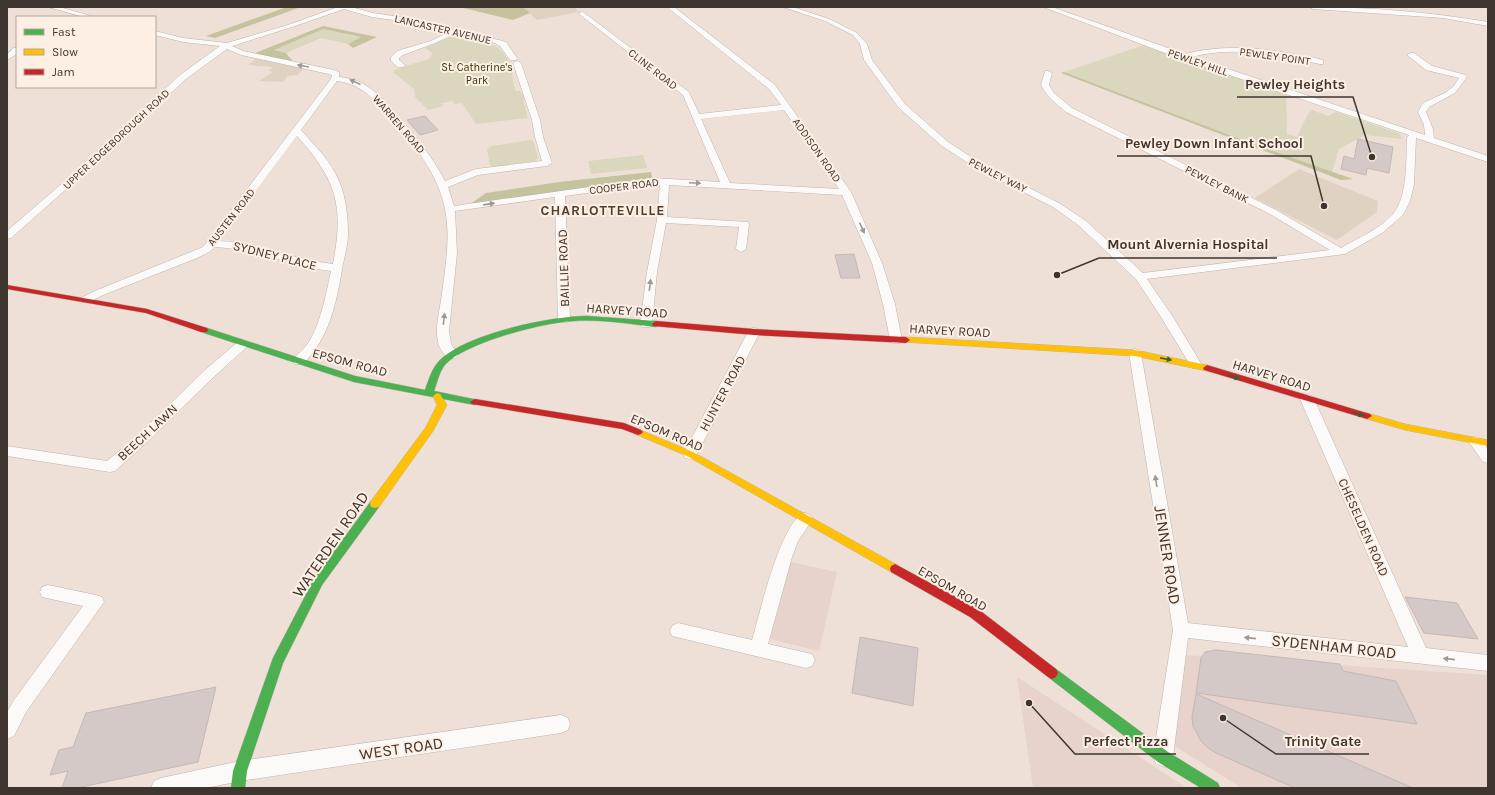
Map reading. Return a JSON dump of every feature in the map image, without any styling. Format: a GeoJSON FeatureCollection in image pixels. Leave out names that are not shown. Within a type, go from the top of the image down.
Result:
{"type":"FeatureCollection","features":[{"type":"Feature","properties":{"kind":"main road","name":"EPSOM ROAD"},"geometry":{"type":"LineString","coordinates":[[7,287],[147,311],[243,344],[354,379],[432,395],[624,426],[690,454],[805,520],[974,613],[1163,757],[1213,788]]}},
{"type":"Feature","properties":{"kind":"main road","name":"HARVEY ROAD"},"geometry":{"type":"LineString","coordinates":[[432,395],[437,371],[442,363],[452,355],[475,343],[510,332],[564,319],[612,320],[754,332],[1135,353],[1196,365],[1406,427],[1482,443]]}},
{"type":"Feature","properties":{"kind":"main road","name":"WATERDEN ROAD"},"geometry":{"type":"LineString","coordinates":[[239,780],[277,662],[318,582],[430,429],[442,405],[432,395]]}},
{"type":"Feature","properties":{"kind":"street"},"geometry":{"type":"LineString","coordinates":[[52,7],[88,16]]}},
{"type":"Feature","properties":{"kind":"street","name":"LANCASTER AVENUE"},"geometry":{"type":"LineString","coordinates":[[229,47],[344,7],[407,20],[497,41],[503,44],[515,61],[536,120],[539,137],[547,163],[476,172],[454,182],[442,185]]}},
{"type":"Feature","properties":{"kind":"street","name":"ADDISON ROAD"},"geometry":{"type":"LineString","coordinates":[[670,7],[772,87],[846,192],[877,263],[889,304],[896,340]]}},
{"type":"Feature","properties":{"kind":"street","name":"PEWLEY WAY"},"geometry":{"type":"LineString","coordinates":[[786,7],[827,20],[855,34],[861,39],[865,55],[878,76],[902,106],[923,126],[962,156],[1043,198],[1082,223],[1140,277],[1167,317],[1196,365]]}},
{"type":"Feature","properties":{"kind":"street","name":"PEWLEY HILL"},"geometry":{"type":"LineString","coordinates":[[1046,7],[1184,57],[1488,158]]}},
{"type":"Feature","properties":{"kind":"street"},"geometry":{"type":"LineString","coordinates":[[1313,7],[1443,16],[1488,24]]}},
{"type":"Feature","properties":{"kind":"street"},"geometry":{"type":"LineString","coordinates":[[60,16],[68,11]]}},
{"type":"Feature","properties":{"kind":"street","name":"CLINE ROAD"},"geometry":{"type":"LineString","coordinates":[[581,14],[686,94],[726,184]]}},
{"type":"Feature","properties":{"kind":"street"},"geometry":{"type":"LineString","coordinates":[[401,65],[394,61],[395,57],[400,53],[433,42],[454,32]]}},
{"type":"Feature","properties":{"kind":"street","name":"WARREN ROAD"},"geometry":{"type":"LineString","coordinates":[[156,33],[183,40],[229,47],[263,58],[322,69],[334,73],[336,79],[352,80],[371,92],[432,162],[450,209],[452,222],[451,268],[444,324],[444,344],[452,355]]}},
{"type":"Feature","properties":{"kind":"street","name":"UPPER EDGEBOROUGH ROAD"},"geometry":{"type":"LineString","coordinates":[[7,236],[61,190],[183,77],[229,47]]}},
{"type":"Feature","properties":{"kind":"street","name":"PEWLEY POINT"},"geometry":{"type":"LineString","coordinates":[[1184,57],[1197,52],[1218,49],[1253,50],[1320,62]]}},
{"type":"Feature","properties":{"kind":"street"},"geometry":{"type":"LineString","coordinates":[[7,58],[16,51]]}},
{"type":"Feature","properties":{"kind":"street"},"geometry":{"type":"LineString","coordinates":[[1411,55],[1429,68],[1463,77],[1452,94],[1426,105],[1423,108],[1422,112],[1428,123],[1430,133],[1429,139]]}},
{"type":"Feature","properties":{"kind":"street","name":"PEWLEY BANK"},"geometry":{"type":"LineString","coordinates":[[1048,73],[1045,85],[1050,96],[1069,110],[1273,212],[1341,252]]}},
{"type":"Feature","properties":{"kind":"street","name":"AUSTEN ROAD"},"geometry":{"type":"LineString","coordinates":[[85,300],[111,288],[202,252],[212,244],[336,79]]}},
{"type":"Feature","properties":{"kind":"street"},"geometry":{"type":"LineString","coordinates":[[695,117],[787,107]]}},
{"type":"Feature","properties":{"kind":"street"},"geometry":{"type":"LineString","coordinates":[[297,131],[320,156],[337,188],[340,202],[343,235],[332,294],[324,319],[306,356],[299,361]]}},
{"type":"Feature","properties":{"kind":"street"},"geometry":{"type":"LineString","coordinates":[[1140,277],[1341,252],[1378,231],[1398,214],[1405,201],[1409,184],[1411,138],[1414,134]]}},
{"type":"Feature","properties":{"kind":"street","name":"COOPER ROAD"},"geometry":{"type":"LineString","coordinates":[[450,209],[653,181],[846,192]]}},
{"type":"Feature","properties":{"kind":"street"},"geometry":{"type":"LineString","coordinates":[[646,324],[652,272],[662,220],[665,181]]}},
{"type":"Feature","properties":{"kind":"street","name":"BAILLIE ROAD"},"geometry":{"type":"LineString","coordinates":[[560,194],[564,319]]}},
{"type":"Feature","properties":{"kind":"street"},"geometry":{"type":"LineString","coordinates":[[662,220],[744,224],[741,249]]}},
{"type":"Feature","properties":{"kind":"street","name":"SYDNEY PLACE"},"geometry":{"type":"LineString","coordinates":[[212,244],[238,245],[314,266],[337,268]]}},
{"type":"Feature","properties":{"kind":"street","name":"HUNTER ROAD"},"geometry":{"type":"LineString","coordinates":[[690,454],[754,332]]}},
{"type":"Feature","properties":{"kind":"street","name":"BEECH LAWN"},"geometry":{"type":"LineString","coordinates":[[7,451],[110,466],[139,443],[209,373],[243,344]]}},
{"type":"Feature","properties":{"kind":"street","name":"JENNER ROAD"},"geometry":{"type":"LineString","coordinates":[[1135,353],[1181,630],[1163,757]]}},
{"type":"Feature","properties":{"kind":"street","name":"CHESELDEN ROAD"},"geometry":{"type":"LineString","coordinates":[[1307,399],[1421,656]]}},
{"type":"Feature","properties":{"kind":"street"},"geometry":{"type":"LineString","coordinates":[[1482,443],[1488,458]]}},
{"type":"Feature","properties":{"kind":"street"},"geometry":{"type":"LineString","coordinates":[[758,649],[784,557],[791,539],[805,520]]}},
{"type":"Feature","properties":{"kind":"street"},"geometry":{"type":"LineString","coordinates":[[7,730],[20,706],[96,602],[48,592]]}},
{"type":"Feature","properties":{"kind":"street","name":"SYDENHAM ROAD"},"geometry":{"type":"LineString","coordinates":[[1181,630],[1488,663]]}},
{"type":"Feature","properties":{"kind":"street"},"geometry":{"type":"LineString","coordinates":[[678,631],[806,660]]}},
{"type":"Feature","properties":{"kind":"street","name":"WEST ROAD"},"geometry":{"type":"LineString","coordinates":[[161,788],[239,780],[561,724]]}},
{"type":"Feature","properties":{"kind":"shaded area"},"geometry":{"type":"Polygon","coordinates":[[[523,7],[575,7],[578,12],[537,20],[523,7]]]}},
{"type":"Feature","properties":{"kind":"shaded area"},"geometry":{"type":"Polygon","coordinates":[[[256,59],[304,68],[298,75],[288,76],[283,82],[259,81],[273,72],[268,71],[273,67],[248,65],[256,59]]]}},
{"type":"Feature","properties":{"kind":"shaded area"},"geometry":{"type":"Polygon","coordinates":[[[1299,169],[1378,201],[1377,212],[1337,240],[1255,198],[1299,169]]]}},
{"type":"Feature","properties":{"kind":"shaded area"},"geometry":{"type":"Polygon","coordinates":[[[791,562],[837,572],[819,651],[770,639],[791,562]]]}},
{"type":"Feature","properties":{"kind":"shaded area"},"geometry":{"type":"Polygon","coordinates":[[[1185,655],[1488,675],[1488,788],[1242,788],[1168,742],[1185,655]]]}},
{"type":"Feature","properties":{"kind":"shaded area"},"geometry":{"type":"Polygon","coordinates":[[[1017,677],[1187,788],[1033,788],[1017,677]]]}},
{"type":"Feature","properties":{"kind":"green space"},"geometry":{"type":"Polygon","coordinates":[[[287,7],[301,7],[215,38],[206,36],[287,7]]]}},
{"type":"Feature","properties":{"kind":"green space"},"geometry":{"type":"Polygon","coordinates":[[[459,7],[523,7],[530,13],[513,20],[459,7]]]}},
{"type":"Feature","properties":{"kind":"green space"},"geometry":{"type":"Polygon","coordinates":[[[323,26],[377,37],[353,48],[348,44],[361,37],[323,29],[274,50],[286,53],[295,64],[250,55],[323,26]]]}},
{"type":"Feature","properties":{"kind":"green space"},"geometry":{"type":"Polygon","coordinates":[[[323,29],[362,38],[348,44],[321,38],[286,53],[274,50],[323,29]]]}},
{"type":"Feature","properties":{"kind":"green space","name":"St. Catherine's Park"},"geometry":{"type":"Polygon","coordinates":[[[459,36],[488,43],[495,46],[506,55],[512,70],[516,91],[520,91],[525,98],[523,100],[528,118],[476,124],[462,103],[454,104],[453,101],[442,103],[443,106],[428,110],[415,97],[414,89],[394,73],[393,71],[396,69],[429,59],[433,53],[425,48],[450,37],[459,36]]]}},
{"type":"Feature","properties":{"kind":"green space"},"geometry":{"type":"Polygon","coordinates":[[[1144,45],[1286,94],[1287,134],[1297,137],[1308,114],[1312,110],[1328,116],[1336,112],[1398,133],[1402,139],[1365,135],[1339,149],[1332,172],[1253,144],[1064,72],[1144,45]]]}},
{"type":"Feature","properties":{"kind":"green space"},"geometry":{"type":"Polygon","coordinates":[[[1064,72],[1253,144],[1353,179],[1341,180],[1061,73],[1064,72]]]}},
{"type":"Feature","properties":{"kind":"green space"},"geometry":{"type":"Polygon","coordinates":[[[531,140],[534,142],[538,158],[535,161],[494,167],[490,165],[487,150],[491,146],[531,140]]]}},
{"type":"Feature","properties":{"kind":"green space"},"geometry":{"type":"Polygon","coordinates":[[[643,155],[647,168],[591,174],[588,161],[643,155]]]}},
{"type":"Feature","properties":{"kind":"green space"},"geometry":{"type":"Polygon","coordinates":[[[651,172],[653,181],[466,207],[486,193],[559,182],[651,172]]]}},
{"type":"Feature","properties":{"kind":"building"},"geometry":{"type":"Polygon","coordinates":[[[425,116],[438,130],[420,135],[407,120],[425,116]]]}},
{"type":"Feature","properties":{"kind":"building"},"geometry":{"type":"Polygon","coordinates":[[[1358,139],[1393,147],[1389,173],[1367,168],[1366,175],[1341,169],[1344,156],[1354,159],[1358,139]]]}},
{"type":"Feature","properties":{"kind":"building"},"geometry":{"type":"Polygon","coordinates":[[[854,254],[860,278],[841,278],[835,255],[854,254]]]}},
{"type":"Feature","properties":{"kind":"building"},"geometry":{"type":"Polygon","coordinates":[[[1405,597],[1457,603],[1478,639],[1424,633],[1405,597]]]}},
{"type":"Feature","properties":{"kind":"building"},"geometry":{"type":"Polygon","coordinates":[[[860,637],[918,648],[913,706],[852,693],[860,637]]]}},
{"type":"Feature","properties":{"kind":"building"},"geometry":{"type":"Polygon","coordinates":[[[1216,650],[1340,664],[1343,671],[1396,681],[1417,724],[1196,693],[1201,658],[1205,652],[1216,650]]]}},
{"type":"Feature","properties":{"kind":"building"},"geometry":{"type":"Polygon","coordinates":[[[216,687],[198,762],[77,788],[62,788],[68,771],[50,775],[59,750],[73,747],[86,713],[216,687]]]}},
{"type":"Feature","properties":{"kind":"building"},"geometry":{"type":"Polygon","coordinates":[[[1196,694],[1413,788],[1295,788],[1216,753],[1208,748],[1201,741],[1193,726],[1192,717],[1196,694]]]}},
{"type":"Feature","properties":{"kind":"traffic: fast"},"geometry":{"type":"LineString","coordinates":[[428,394],[442,363],[461,349],[487,338],[554,321],[575,318],[599,318],[656,324]]}},
{"type":"Feature","properties":{"kind":"traffic: fast"},"geometry":{"type":"LineString","coordinates":[[204,330],[354,379],[475,402]]}},
{"type":"Feature","properties":{"kind":"traffic: fast"},"geometry":{"type":"LineString","coordinates":[[238,788],[240,771],[277,662],[318,582],[375,504]]}},
{"type":"Feature","properties":{"kind":"traffic: fast"},"geometry":{"type":"LineString","coordinates":[[1052,673],[1163,757],[1213,788]]}},
{"type":"Feature","properties":{"kind":"traffic: slow"},"geometry":{"type":"LineString","coordinates":[[906,340],[1135,353],[1207,368]]}},
{"type":"Feature","properties":{"kind":"traffic: slow"},"geometry":{"type":"LineString","coordinates":[[375,504],[430,429],[442,405],[437,396]]}},
{"type":"Feature","properties":{"kind":"traffic: slow"},"geometry":{"type":"LineString","coordinates":[[1367,416],[1405,427],[1488,443]]}},
{"type":"Feature","properties":{"kind":"traffic: slow"},"geometry":{"type":"LineString","coordinates":[[638,432],[690,454],[895,569]]}},
{"type":"Feature","properties":{"kind":"traffic: jam"},"geometry":{"type":"LineString","coordinates":[[7,287],[147,311],[204,330]]}},
{"type":"Feature","properties":{"kind":"traffic: jam"},"geometry":{"type":"LineString","coordinates":[[656,324],[754,332],[906,340]]}},
{"type":"Feature","properties":{"kind":"traffic: jam"},"geometry":{"type":"LineString","coordinates":[[1207,368],[1367,416]]}},
{"type":"Feature","properties":{"kind":"traffic: jam"},"geometry":{"type":"LineString","coordinates":[[475,402],[624,426],[638,432]]}},
{"type":"Feature","properties":{"kind":"traffic: jam"},"geometry":{"type":"LineString","coordinates":[[895,569],[974,613],[1052,673]]}},
{"type":"Feature","properties":{"kind":"place","name":"Pewley Heights"},"geometry":{"type":"Point","coordinates":[1372,157]}},
{"type":"Feature","properties":{"kind":"place","name":"Pewley Down Infant School"},"geometry":{"type":"Point","coordinates":[1324,206]}},
{"type":"Feature","properties":{"kind":"place","name":"Mount Alvernia Hospital"},"geometry":{"type":"Point","coordinates":[1057,275]}},
{"type":"Feature","properties":{"kind":"place","name":"Perfect Pizza"},"geometry":{"type":"Point","coordinates":[1029,703]}},
{"type":"Feature","properties":{"kind":"place","name":"Trinity Gate"},"geometry":{"type":"Point","coordinates":[1223,718]}},
{"type":"Feature","properties":{"kind":"district","name":"CHARLOTTEVILLE"},"geometry":{"type":"Point","coordinates":[603,210]}}]}
